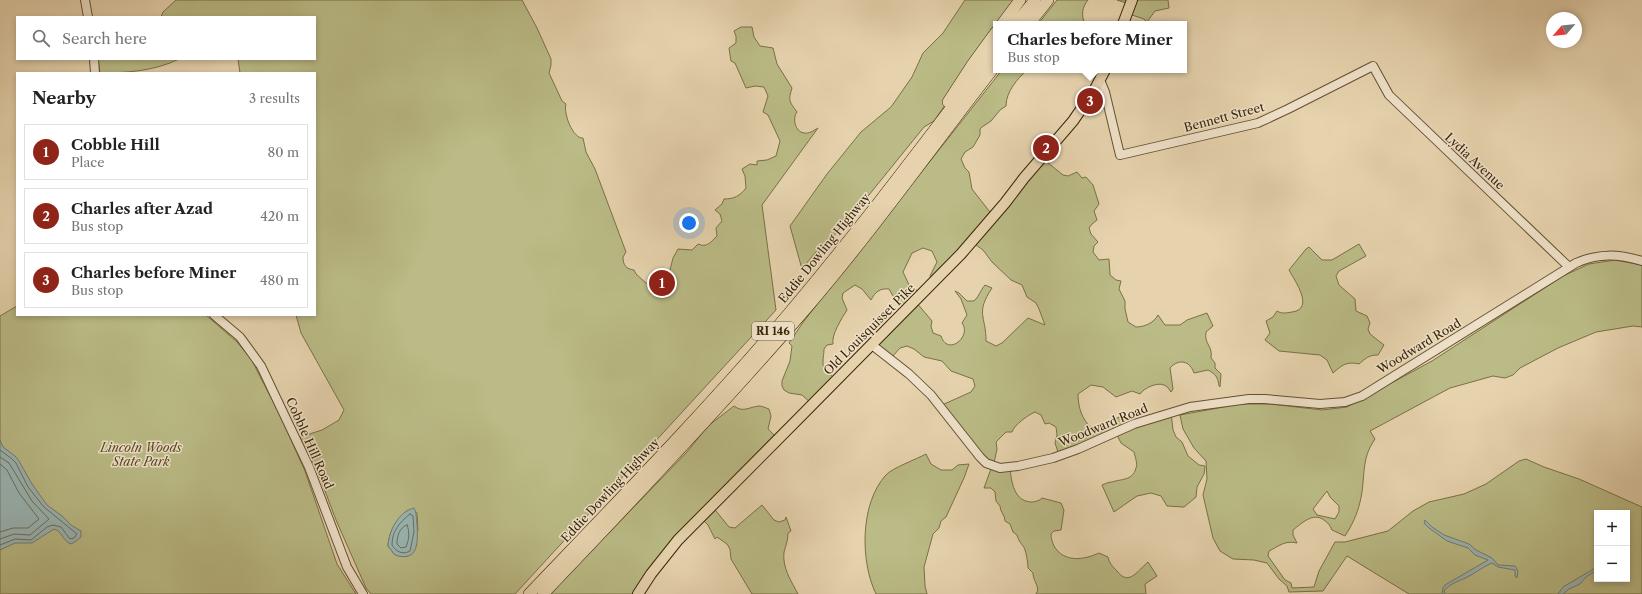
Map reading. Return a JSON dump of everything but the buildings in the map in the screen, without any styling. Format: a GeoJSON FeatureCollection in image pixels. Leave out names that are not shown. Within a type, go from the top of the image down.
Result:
{"type":"FeatureCollection","features":[{"type":"Feature","properties":{"kind":"highway"},"geometry":{"type":"LineString","coordinates":[[1004,21],[1020,0]]}},
{"type":"Feature","properties":{"kind":"highway"},"geometry":{"type":"LineString","coordinates":[[1018,21],[1035,0]]}},
{"type":"Feature","properties":{"kind":"highway"},"geometry":{"type":"LineString","coordinates":[[1030,21],[1048,0]]}},
{"type":"Feature","properties":{"kind":"highway"},"geometry":{"type":"LineString","coordinates":[[903,172],[958,85],[993,36]]}},
{"type":"Feature","properties":{"kind":"highway","name":"Eddie Dowling Highway"},"geometry":{"type":"LineString","coordinates":[[529,594],[746,363],[835,258],[903,172],[993,53]]}},
{"type":"Feature","properties":{"kind":"highway","name":"Eddie Dowling Highway"},"geometry":{"type":"LineString","coordinates":[[543,594],[718,409],[804,310],[894,199],[993,69]]}},
{"type":"Feature","properties":{"kind":"main road"},"geometry":{"type":"LineString","coordinates":[[1124,21],[1132,0]]}},
{"type":"Feature","properties":{"kind":"main road","name":"Old Louisquisset Pike"},"geometry":{"type":"LineString","coordinates":[[638,594],[651,574],[678,540],[961,254],[1005,204],[1024,178],[1073,121],[1104,73]]}},
{"type":"Feature","properties":{"kind":"street"},"geometry":{"type":"LineString","coordinates":[[85,0],[88,16]]}},
{"type":"Feature","properties":{"kind":"street"},"geometry":{"type":"LineString","coordinates":[[94,60],[95,72]]}},
{"type":"Feature","properties":{"kind":"street","name":"Bennett Street"},"geometry":{"type":"LineString","coordinates":[[1100,80],[1105,92],[1120,155],[1258,123],[1283,112],[1373,66]]}},
{"type":"Feature","properties":{"kind":"street","name":"Lydia Avenue"},"geometry":{"type":"LineString","coordinates":[[1373,66],[1389,96],[1569,267]]}},
{"type":"Feature","properties":{"kind":"street","name":"Woodward Road"},"geometry":{"type":"LineString","coordinates":[[872,345],[909,374],[931,395],[980,457],[995,467],[1011,467],[1067,454],[1134,424],[1190,407],[1249,399],[1270,399],[1320,404],[1342,403],[1353,400],[1569,267],[1589,258],[1606,255],[1618,255],[1642,261]]}},
{"type":"Feature","properties":{"kind":"street","name":"Cobble Hill Road"},"geometry":{"type":"LineString","coordinates":[[215,316],[240,337],[261,366],[309,467],[348,567],[363,594]]}},
{"type":"Feature","properties":{"kind":"green space"},"geometry":{"type":"Polygon","coordinates":[[[176,0],[522,0],[551,59],[549,73],[562,101],[566,104],[565,108],[567,119],[572,130],[579,137],[583,138],[586,152],[595,169],[626,252],[623,257],[624,264],[627,268],[634,270],[636,274],[646,283],[651,284],[669,274],[673,258],[678,249],[692,250],[698,244],[709,244],[717,236],[716,228],[722,221],[720,214],[715,210],[722,204],[724,199],[736,196],[746,188],[745,176],[742,169],[750,164],[757,165],[757,161],[767,160],[776,156],[780,141],[768,115],[763,112],[768,96],[764,87],[755,86],[746,88],[735,63],[731,61],[729,48],[736,43],[734,31],[741,27],[752,27],[754,37],[760,46],[773,48],[777,64],[792,88],[790,98],[791,103],[797,112],[795,115],[795,124],[798,130],[806,133],[818,128],[762,205],[776,310],[515,594],[371,594],[366,588],[336,520],[320,478],[300,437],[322,430],[339,420],[344,410],[301,333],[296,316],[316,316],[316,72],[240,72],[238,60],[316,60],[316,16],[161,16],[163,12],[176,0]],[[408,510],[394,526],[390,535],[388,546],[395,555],[418,531],[417,513],[408,510]]]}},
{"type":"Feature","properties":{"kind":"green space"},"geometry":{"type":"Polygon","coordinates":[[[965,0],[1019,0],[1003,21],[993,21],[993,35],[934,121],[924,127],[843,227],[816,252],[802,269],[790,226],[827,174],[861,132],[891,107],[912,77],[923,53],[943,33],[965,0]]]}},
{"type":"Feature","properties":{"kind":"green space"},"geometry":{"type":"Polygon","coordinates":[[[1057,0],[1088,0],[1084,6],[1084,21],[1040,21],[1057,0]]]}},
{"type":"Feature","properties":{"kind":"green space"},"geometry":{"type":"Polygon","coordinates":[[[1117,0],[1168,0],[1169,8],[1155,11],[1148,21],[1146,21],[1129,14],[1132,5],[1117,0]]]}},
{"type":"Feature","properties":{"kind":"green space"},"geometry":{"type":"Polygon","coordinates":[[[98,60],[177,60],[150,69],[120,72],[100,72],[98,60]]]}},
{"type":"Feature","properties":{"kind":"green space"},"geometry":{"type":"Polygon","coordinates":[[[1000,73],[1024,73],[1010,91],[1006,101],[1006,106],[1000,110],[991,121],[980,129],[980,135],[973,147],[965,152],[961,159],[965,168],[969,172],[972,189],[993,216],[1042,158],[1063,175],[1068,176],[1077,172],[1082,178],[1086,177],[1093,185],[1099,204],[1094,211],[1097,220],[1089,228],[1091,234],[1098,242],[1094,246],[1093,252],[1099,260],[1109,259],[1110,275],[1116,280],[1121,281],[1119,289],[1125,301],[1128,322],[1136,327],[1142,326],[1151,322],[1158,315],[1165,325],[1180,325],[1187,320],[1207,313],[1213,326],[1206,332],[1206,340],[1211,350],[1211,358],[1215,363],[1215,368],[1221,374],[1220,387],[1216,376],[1213,373],[1208,370],[1194,373],[1190,366],[1184,362],[1180,362],[1170,368],[1173,389],[1171,392],[1165,385],[1158,384],[1148,388],[1140,394],[1132,391],[1116,397],[1103,387],[1091,385],[1078,394],[1081,413],[1092,429],[1100,428],[1119,417],[1125,424],[1171,413],[1173,430],[1176,437],[1182,442],[1188,456],[1199,465],[1205,466],[1204,474],[1197,487],[1196,497],[1184,507],[1167,506],[1161,496],[1151,493],[1137,496],[1114,512],[1102,485],[1129,477],[1132,475],[1137,466],[1134,452],[1121,443],[1116,433],[1059,455],[1055,443],[1057,435],[1056,427],[1049,423],[1045,424],[1041,415],[1035,412],[1015,426],[1012,432],[1006,432],[996,442],[997,449],[994,463],[1010,467],[1011,479],[1015,490],[1022,499],[1033,502],[1042,498],[1061,503],[1064,510],[1061,530],[1054,531],[1051,534],[1054,546],[1058,551],[1069,558],[1087,557],[1099,553],[1108,557],[1109,561],[1121,576],[1126,577],[1133,576],[1148,562],[1157,576],[1145,584],[1146,594],[1036,594],[1038,589],[1033,573],[1028,568],[1027,556],[1024,548],[1017,535],[1013,532],[1010,524],[1005,521],[1000,506],[996,501],[995,492],[991,488],[984,488],[992,466],[985,461],[942,405],[971,392],[975,386],[973,379],[951,371],[942,361],[924,357],[914,349],[907,346],[900,348],[892,357],[873,346],[906,310],[896,301],[889,289],[878,291],[871,300],[862,289],[855,285],[843,293],[842,298],[847,310],[835,331],[833,344],[827,345],[824,349],[823,359],[825,369],[836,379],[812,404],[802,395],[789,393],[784,390],[782,386],[782,381],[790,361],[792,346],[789,343],[804,321],[1000,73]],[[972,242],[933,282],[930,276],[937,262],[932,251],[923,248],[912,253],[903,272],[910,287],[922,293],[916,302],[932,321],[931,326],[933,333],[941,336],[944,342],[949,345],[953,345],[962,338],[964,328],[962,323],[967,315],[961,299],[955,291],[967,301],[974,301],[985,285],[992,288],[984,304],[983,314],[986,341],[996,346],[1002,343],[1028,318],[1045,325],[1036,303],[1027,297],[1022,285],[1011,280],[992,262],[983,250],[972,242]]]}},
{"type":"Feature","properties":{"kind":"green space"},"geometry":{"type":"Polygon","coordinates":[[[1359,244],[1366,256],[1339,271],[1336,276],[1339,285],[1355,299],[1356,311],[1367,316],[1370,323],[1368,329],[1370,334],[1384,345],[1378,355],[1368,357],[1359,364],[1345,364],[1333,373],[1327,360],[1320,355],[1279,351],[1265,340],[1270,333],[1266,321],[1273,317],[1277,311],[1282,313],[1292,312],[1299,310],[1302,306],[1303,300],[1299,287],[1289,270],[1306,249],[1309,247],[1322,260],[1332,260],[1359,244]]]}},
{"type":"Feature","properties":{"kind":"green space"},"geometry":{"type":"Polygon","coordinates":[[[1615,260],[1642,265],[1642,327],[1633,326],[1596,332],[1558,348],[1520,368],[1513,375],[1505,378],[1493,376],[1450,388],[1370,431],[1375,439],[1370,447],[1365,462],[1362,494],[1354,520],[1345,536],[1332,530],[1329,524],[1320,518],[1316,517],[1308,519],[1293,530],[1293,535],[1297,543],[1289,542],[1282,544],[1269,551],[1268,556],[1285,580],[1291,583],[1292,588],[1314,587],[1319,571],[1335,542],[1345,542],[1388,531],[1413,511],[1429,502],[1464,494],[1486,484],[1519,461],[1526,459],[1579,479],[1642,507],[1642,594],[1409,594],[1347,556],[1323,591],[1289,592],[1287,586],[1279,579],[1267,563],[1254,560],[1233,559],[1220,551],[1213,538],[1203,495],[1207,479],[1206,461],[1194,448],[1183,429],[1180,415],[1240,404],[1271,404],[1322,410],[1347,407],[1432,361],[1563,276],[1589,264],[1615,260]],[[1327,491],[1313,509],[1317,515],[1335,519],[1339,512],[1339,506],[1330,497],[1327,491]]]}},
{"type":"Feature","properties":{"kind":"green space","name":"Lincoln Woods State Park"},"geometry":{"type":"Polygon","coordinates":[[[16,307],[16,316],[207,316],[237,342],[251,359],[279,413],[305,471],[337,564],[356,594],[0,594],[0,316],[16,307]]]}},
{"type":"Feature","properties":{"kind":"green space"},"geometry":{"type":"Polygon","coordinates":[[[734,406],[740,409],[759,406],[769,409],[771,416],[768,429],[778,439],[712,506],[729,527],[735,528],[762,505],[774,520],[779,522],[785,520],[786,517],[791,531],[788,533],[784,552],[784,563],[798,594],[752,594],[731,559],[730,549],[727,544],[717,537],[715,539],[708,525],[701,518],[638,594],[550,594],[687,452],[708,426],[734,406]]]}},
{"type":"Feature","properties":{"kind":"green space"},"geometry":{"type":"Polygon","coordinates":[[[926,454],[931,464],[941,470],[952,470],[958,465],[969,464],[946,517],[941,521],[939,528],[933,534],[924,567],[927,594],[876,594],[867,565],[865,549],[867,516],[871,501],[877,487],[889,472],[926,454]]]}},
{"type":"Feature","properties":{"kind":"water"},"geometry":{"type":"Polygon","coordinates":[[[0,440],[3,447],[19,461],[32,484],[47,505],[71,525],[81,531],[81,537],[76,541],[71,544],[68,543],[57,530],[54,529],[32,543],[15,543],[0,550],[0,440]]]}},
{"type":"Feature","properties":{"kind":"water"},"geometry":{"type":"Polygon","coordinates":[[[414,508],[416,514],[417,531],[417,543],[415,549],[409,556],[403,557],[395,555],[388,546],[392,528],[403,514],[414,508]]]}},
{"type":"Feature","properties":{"kind":"water"},"geometry":{"type":"Polygon","coordinates":[[[1425,520],[1444,535],[1469,544],[1476,550],[1492,558],[1498,565],[1515,566],[1518,571],[1517,578],[1515,576],[1515,570],[1498,567],[1492,563],[1456,582],[1444,591],[1445,594],[1442,594],[1445,585],[1488,560],[1475,555],[1468,548],[1447,541],[1429,528],[1424,523],[1425,520]]]}},
{"type":"Feature","properties":{"kind":"water"},"geometry":{"type":"Polygon","coordinates":[[[1594,569],[1594,572],[1586,577],[1580,584],[1569,589],[1563,594],[1558,594],[1563,587],[1594,569]]]}},
{"type":"Feature","properties":{"kind":"place","name":"Charles before Miner"},"geometry":{"type":"Point","coordinates":[1090,101]}},
{"type":"Feature","properties":{"kind":"place","name":"Charles after Azad"},"geometry":{"type":"Point","coordinates":[1046,148]}},
{"type":"Feature","properties":{"kind":"place","name":"Cobble Hill"},"geometry":{"type":"Point","coordinates":[662,283]}}]}
